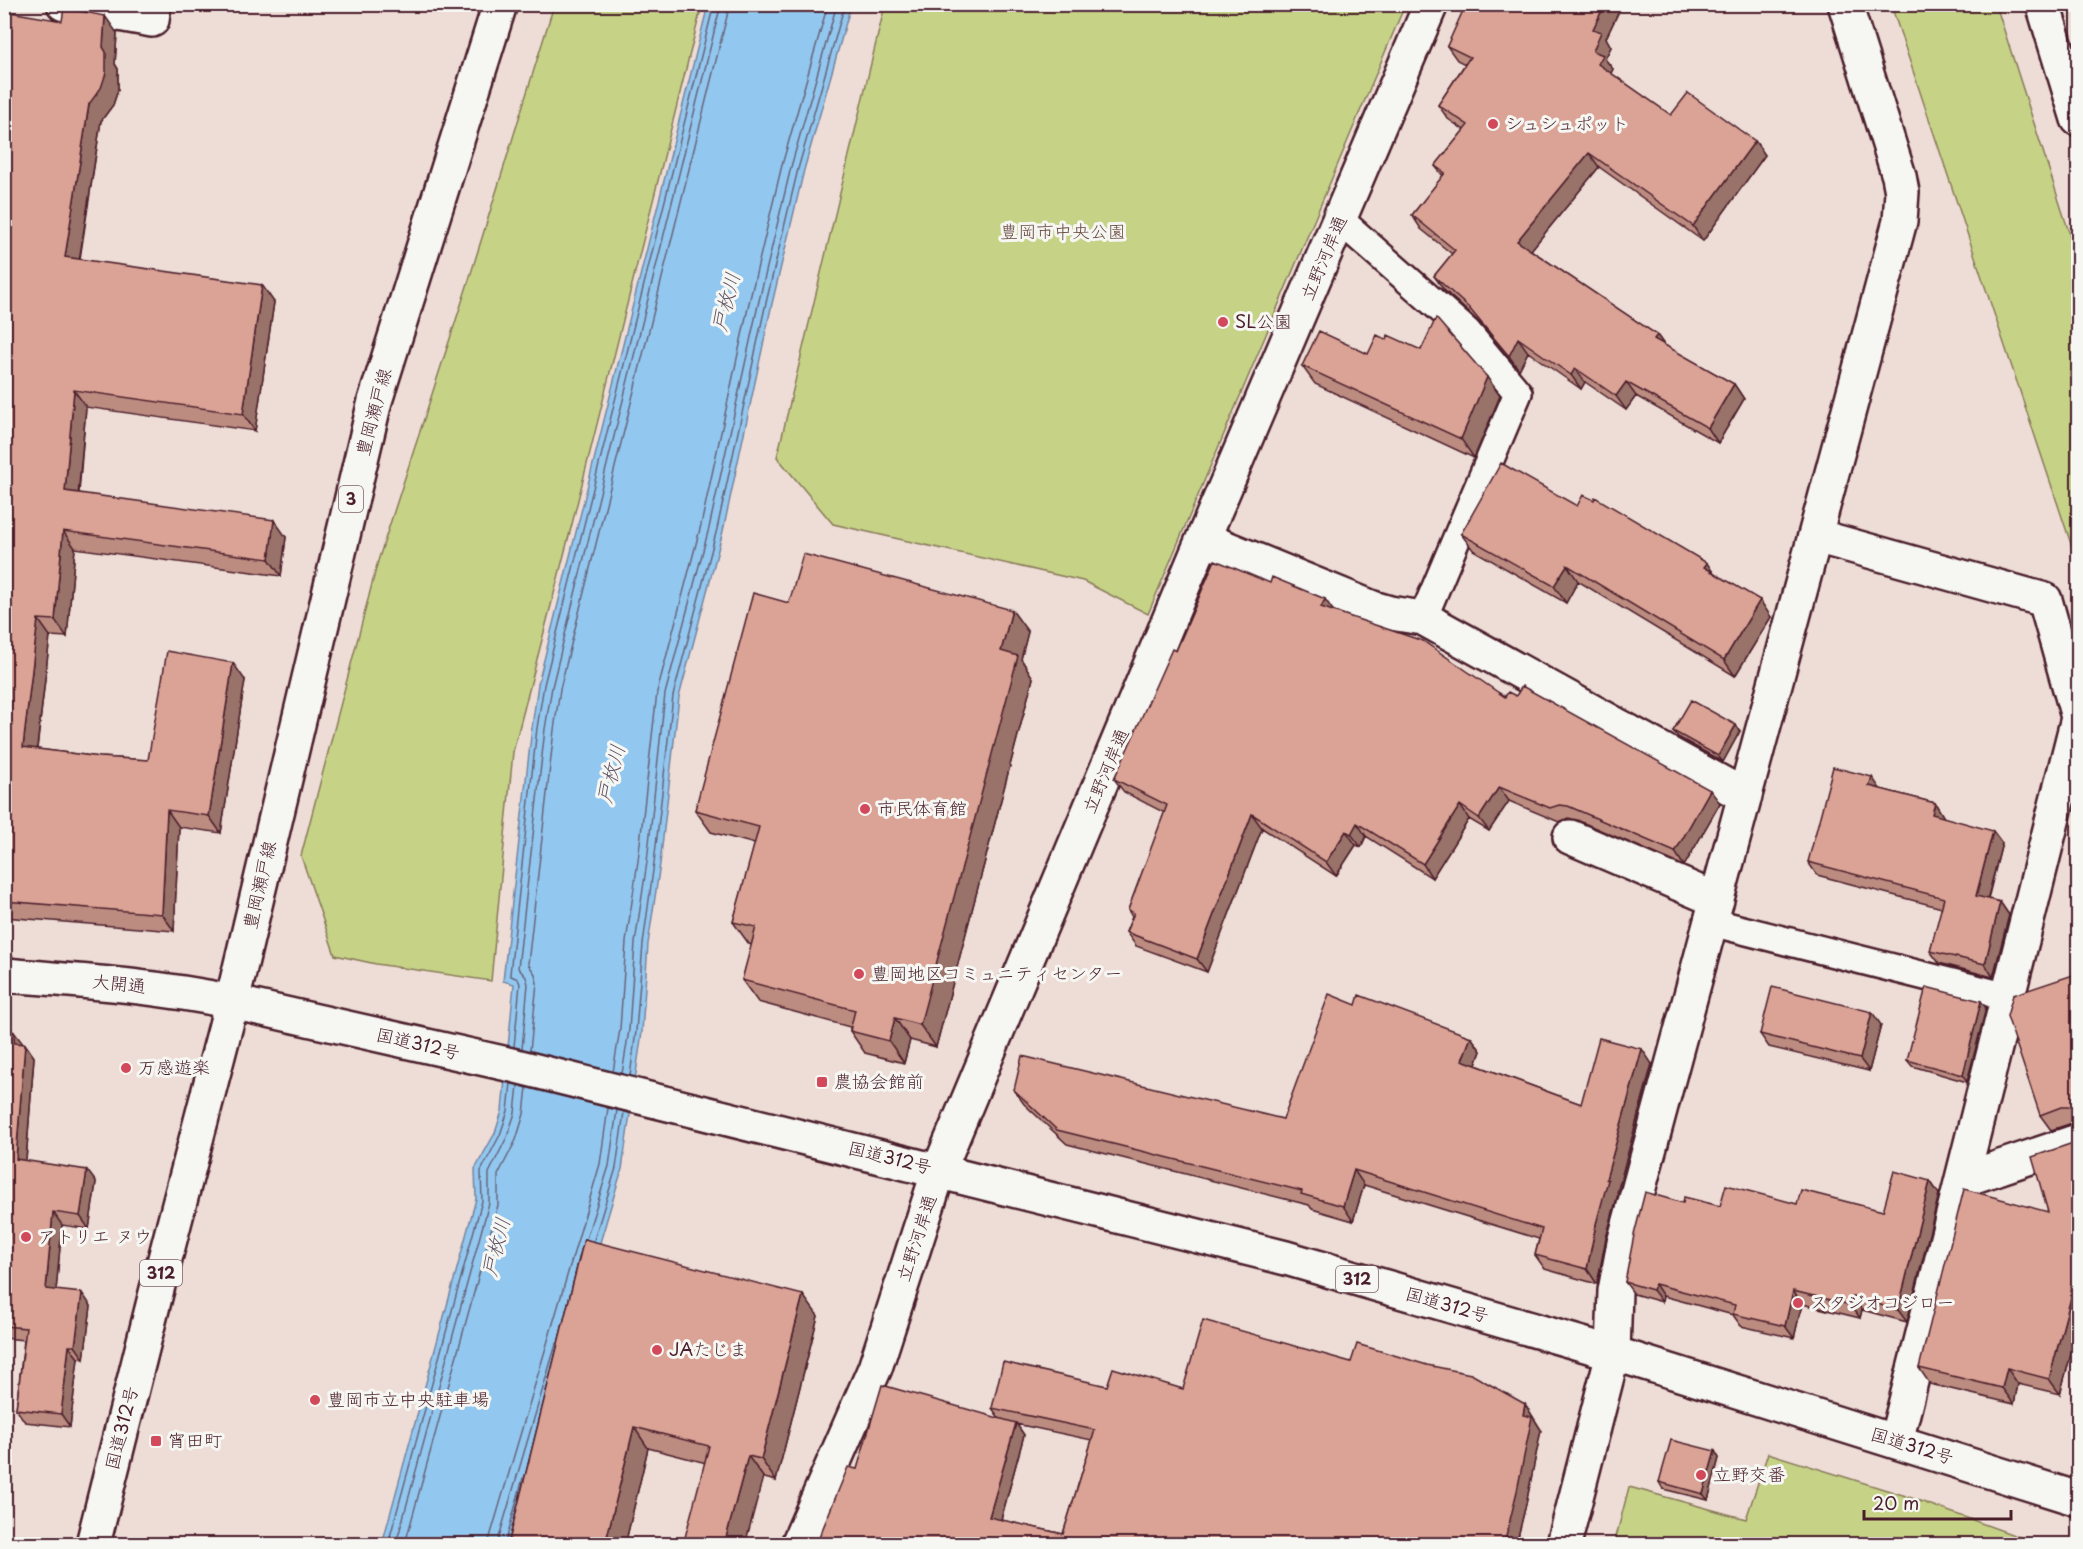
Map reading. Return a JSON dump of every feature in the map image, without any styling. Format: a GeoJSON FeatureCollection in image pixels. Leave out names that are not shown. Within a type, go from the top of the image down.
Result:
{"type":"FeatureCollection","features":[{"type":"Feature","properties":{"kind":"main road"},"geometry":{"type":"LineString","coordinates":[[64,4],[152,20],[154,4]]}},
{"type":"Feature","properties":{"kind":"main road","name":"豊岡瀬戸線"},"geometry":{"type":"LineString","coordinates":[[232,1002],[375,401],[500,4]]}},
{"type":"Feature","properties":{"kind":"main road","name":"立野河岸通"},"geometry":{"type":"LineString","coordinates":[[798,1545],[875,1368],[939,1170],[1431,4]]}},
{"type":"Feature","properties":{"kind":"main road"},"geometry":{"type":"LineString","coordinates":[[1564,1545],[1613,1353],[1615,1291],[1624,1243],[1897,237],[1902,192],[1899,176],[1845,4]]}},
{"type":"Feature","properties":{"kind":"main road"},"geometry":{"type":"LineString","coordinates":[[2043,4],[2079,119]]}},
{"type":"Feature","properties":{"kind":"main road"},"geometry":{"type":"LineString","coordinates":[[1816,536],[2045,600],[2079,718],[1896,1441]]}},
{"type":"Feature","properties":{"kind":"main road"},"geometry":{"type":"LineString","coordinates":[[1204,539],[1373,608],[1423,618],[1745,796]]}},
{"type":"Feature","properties":{"kind":"main road"},"geometry":{"type":"LineString","coordinates":[[1570,837],[1714,911]]}},
{"type":"Feature","properties":{"kind":"main road","name":"大開通"},"geometry":{"type":"LineString","coordinates":[[4,975],[125,984],[181,991],[232,1002]]}},
{"type":"Feature","properties":{"kind":"main road","name":"国道312号"},"geometry":{"type":"LineString","coordinates":[[93,1545],[158,1281],[232,1002],[516,1066],[1286,1258],[1613,1353],[2079,1499]]}},
{"type":"Feature","properties":{"kind":"main road"},"geometry":{"type":"LineString","coordinates":[[1962,1180],[2079,1141]]}},
{"type":"Feature","properties":{"kind":"lane"},"geometry":{"type":"LineString","coordinates":[[1340,220],[1467,332],[1518,393],[1423,618]]}},
{"type":"Feature","properties":{"kind":"lane"},"geometry":{"type":"LineString","coordinates":[[1714,911],[2008,997]]}},
{"type":"Feature","properties":{"kind":"green space"},"geometry":{"type":"Polygon","coordinates":[[[554,5],[702,5],[513,752],[491,981],[376,964],[335,955],[301,856],[378,561],[468,283],[554,5]]]}},
{"type":"Feature","properties":{"kind":"green space","name":"豊岡市中央公園"},"geometry":{"type":"Polygon","coordinates":[[[885,5],[1405,5],[1148,614],[1083,581],[833,524],[777,457],[885,5]]]}},
{"type":"Feature","properties":{"kind":"green space"},"geometry":{"type":"Polygon","coordinates":[[[1891,5],[1996,5],[2078,260],[2078,565],[1891,5]]]}},
{"type":"Feature","properties":{"kind":"green space"},"geometry":{"type":"Polygon","coordinates":[[[1768,1453],[1906,1496],[2039,1544],[1625,1544],[1615,1541],[1629,1487],[1746,1519],[1768,1453]]]}},
{"type":"Feature","properties":{"kind":"water","name":"戸枚川"},"geometry":{"type":"Polygon","coordinates":[[[708,5],[851,5],[804,170],[771,308],[723,531],[679,697],[660,864],[648,944],[642,1032],[622,1169],[510,1544],[382,1544],[476,1199],[475,1169],[495,1133],[502,1111],[514,984],[503,981],[538,684],[708,5]]]}},
{"type":"Feature","properties":{"kind":"building"},"geometry":{"type":"Polygon","coordinates":[[[1466,4],[1605,4],[1593,29],[1601,32],[1593,51],[1603,55],[1598,64],[1671,115],[1688,93],[1755,141],[1693,226],[1589,153],[1517,241],[1657,335],[1654,339],[1734,384],[1708,428],[1626,382],[1616,396],[1575,368],[1571,375],[1518,338],[1509,356],[1469,308],[1434,276],[1455,250],[1412,215],[1445,173],[1435,166],[1468,125],[1438,105],[1470,57],[1447,46],[1466,4]]]}},
{"type":"Feature","properties":{"kind":"building"},"geometry":{"type":"Polygon","coordinates":[[[64,8],[105,16],[103,47],[106,52],[106,73],[101,88],[89,104],[65,257],[262,285],[243,414],[74,390],[65,491],[274,520],[269,559],[63,531],[55,620],[38,619],[23,747],[100,757],[148,760],[167,651],[233,663],[209,816],[167,810],[162,914],[4,901],[4,284],[11,239],[4,238],[4,11],[62,21],[64,8]]]}},
{"type":"Feature","properties":{"kind":"building"},"geometry":{"type":"Polygon","coordinates":[[[1436,318],[1487,377],[1461,439],[1302,366],[1319,331],[1368,354],[1377,335],[1387,340],[1388,335],[1421,350],[1436,318]]]}},
{"type":"Feature","properties":{"kind":"building"},"geometry":{"type":"Polygon","coordinates":[[[1501,463],[1577,506],[1583,495],[1594,500],[1595,497],[1707,563],[1704,567],[1760,600],[1724,660],[1567,565],[1554,586],[1461,534],[1501,463]]]}},
{"type":"Feature","properties":{"kind":"building"},"geometry":{"type":"Polygon","coordinates":[[[803,554],[1012,610],[1001,651],[1018,656],[920,1025],[895,1018],[889,1041],[850,1031],[855,1010],[742,980],[756,927],[733,922],[759,827],[695,810],[753,593],[789,603],[803,554]]]}},
{"type":"Feature","properties":{"kind":"building"},"geometry":{"type":"Polygon","coordinates":[[[1215,560],[1270,583],[1272,577],[1325,599],[1321,607],[1423,641],[1505,697],[1508,692],[1516,696],[1522,686],[1710,790],[1675,852],[1568,806],[1559,805],[1550,808],[1499,787],[1479,818],[1460,805],[1423,864],[1357,823],[1351,834],[1346,831],[1326,862],[1252,814],[1197,959],[1126,932],[1134,913],[1128,910],[1167,805],[1114,779],[1172,649],[1176,651],[1215,560]]]}},
{"type":"Feature","properties":{"kind":"building"},"geometry":{"type":"Polygon","coordinates":[[[1691,700],[1736,725],[1718,756],[1673,731],[1691,700]]]}},
{"type":"Feature","properties":{"kind":"building"},"geometry":{"type":"Polygon","coordinates":[[[1833,767],[1872,777],[1869,786],[1935,803],[1932,814],[1993,831],[1976,896],[2000,902],[1985,964],[1930,951],[1944,898],[1808,862],[1833,767]]]}},
{"type":"Feature","properties":{"kind":"building"},"geometry":{"type":"Polygon","coordinates":[[[2079,973],[2079,1111],[2071,1107],[2061,1107],[2040,1115],[2007,1016],[2013,995],[2079,973]]]}},
{"type":"Feature","properties":{"kind":"building"},"geometry":{"type":"Polygon","coordinates":[[[1772,987],[1872,1012],[1860,1059],[1760,1034],[1772,987]]]}},
{"type":"Feature","properties":{"kind":"building"},"geometry":{"type":"Polygon","coordinates":[[[1926,987],[1981,1001],[1963,1075],[1907,1060],[1926,987]]]}},
{"type":"Feature","properties":{"kind":"building"},"geometry":{"type":"Polygon","coordinates":[[[1329,994],[1356,1005],[1359,995],[1471,1037],[1462,1060],[1581,1104],[1599,1038],[1642,1049],[1606,1179],[1608,1180],[1587,1269],[1535,1255],[1542,1229],[1354,1170],[1343,1206],[1301,1194],[1302,1191],[1057,1130],[1014,1090],[1022,1056],[1283,1119],[1329,994]]]}},
{"type":"Feature","properties":{"kind":"building"},"geometry":{"type":"Polygon","coordinates":[[[4,1031],[14,1032],[14,1043],[25,1044],[16,1159],[87,1170],[80,1216],[53,1212],[46,1289],[82,1293],[75,1346],[69,1346],[61,1414],[16,1409],[26,1328],[4,1326],[4,1031]]]}},
{"type":"Feature","properties":{"kind":"building"},"geometry":{"type":"Polygon","coordinates":[[[2079,1139],[2079,1268],[2049,1379],[2007,1368],[2002,1388],[1919,1368],[1964,1189],[2048,1212],[2032,1157],[2079,1139]]]}},
{"type":"Feature","properties":{"kind":"building"},"geometry":{"type":"Polygon","coordinates":[[[1894,1171],[1930,1181],[1898,1310],[1853,1297],[1851,1305],[1793,1291],[1785,1326],[1733,1314],[1735,1305],[1655,1284],[1653,1290],[1625,1282],[1645,1192],[1683,1203],[1684,1197],[1720,1206],[1726,1185],[1797,1204],[1801,1190],[1883,1211],[1894,1171]]]}},
{"type":"Feature","properties":{"kind":"building"},"geometry":{"type":"Polygon","coordinates":[[[584,1239],[803,1295],[761,1459],[748,1456],[724,1545],[683,1545],[709,1446],[634,1427],[605,1545],[508,1545],[584,1239]]]}},
{"type":"Feature","properties":{"kind":"building"},"geometry":{"type":"Polygon","coordinates":[[[1203,1320],[1351,1362],[1357,1344],[1427,1365],[1471,1374],[1525,1404],[1523,1415],[1532,1417],[1504,1545],[816,1545],[848,1467],[857,1469],[882,1385],[1016,1423],[989,1517],[1063,1534],[1095,1430],[992,1408],[1003,1362],[1107,1386],[1113,1368],[1183,1389],[1203,1320]]]}},
{"type":"Feature","properties":{"kind":"building"},"geometry":{"type":"Polygon","coordinates":[[[1671,1440],[1715,1451],[1703,1494],[1659,1482],[1671,1440]]]}},
{"type":"Feature","properties":{"kind":"place","name":"シュシュポット"},"geometry":{"type":"Point","coordinates":[1493,124]}},
{"type":"Feature","properties":{"kind":"place","name":"SL公園"},"geometry":{"type":"Point","coordinates":[1223,322]}},
{"type":"Feature","properties":{"kind":"place","name":"市民体育館"},"geometry":{"type":"Point","coordinates":[865,809]}},
{"type":"Feature","properties":{"kind":"place","name":"豊岡地区コミュニティセンター"},"geometry":{"type":"Point","coordinates":[859,974]}},
{"type":"Feature","properties":{"kind":"place","name":"万感遊楽"},"geometry":{"type":"Point","coordinates":[126,1068]}},
{"type":"Feature","properties":{"kind":"place","name":"農協会館前"},"geometry":{"type":"Point","coordinates":[822,1082]}},
{"type":"Feature","properties":{"kind":"place","name":"アトリエ ヌウ"},"geometry":{"type":"Point","coordinates":[26,1237]}},
{"type":"Feature","properties":{"kind":"place","name":"スタジオコジロー"},"geometry":{"type":"Point","coordinates":[1798,1303]}},
{"type":"Feature","properties":{"kind":"place","name":"JAたじま"},"geometry":{"type":"Point","coordinates":[657,1350]}},
{"type":"Feature","properties":{"kind":"place","name":"豊岡市立中央駐車場"},"geometry":{"type":"Point","coordinates":[315,1400]}},
{"type":"Feature","properties":{"kind":"place","name":"宵田町"},"geometry":{"type":"Point","coordinates":[156,1441]}},
{"type":"Feature","properties":{"kind":"place","name":"立野交番"},"geometry":{"type":"Point","coordinates":[1701,1475]}}]}
